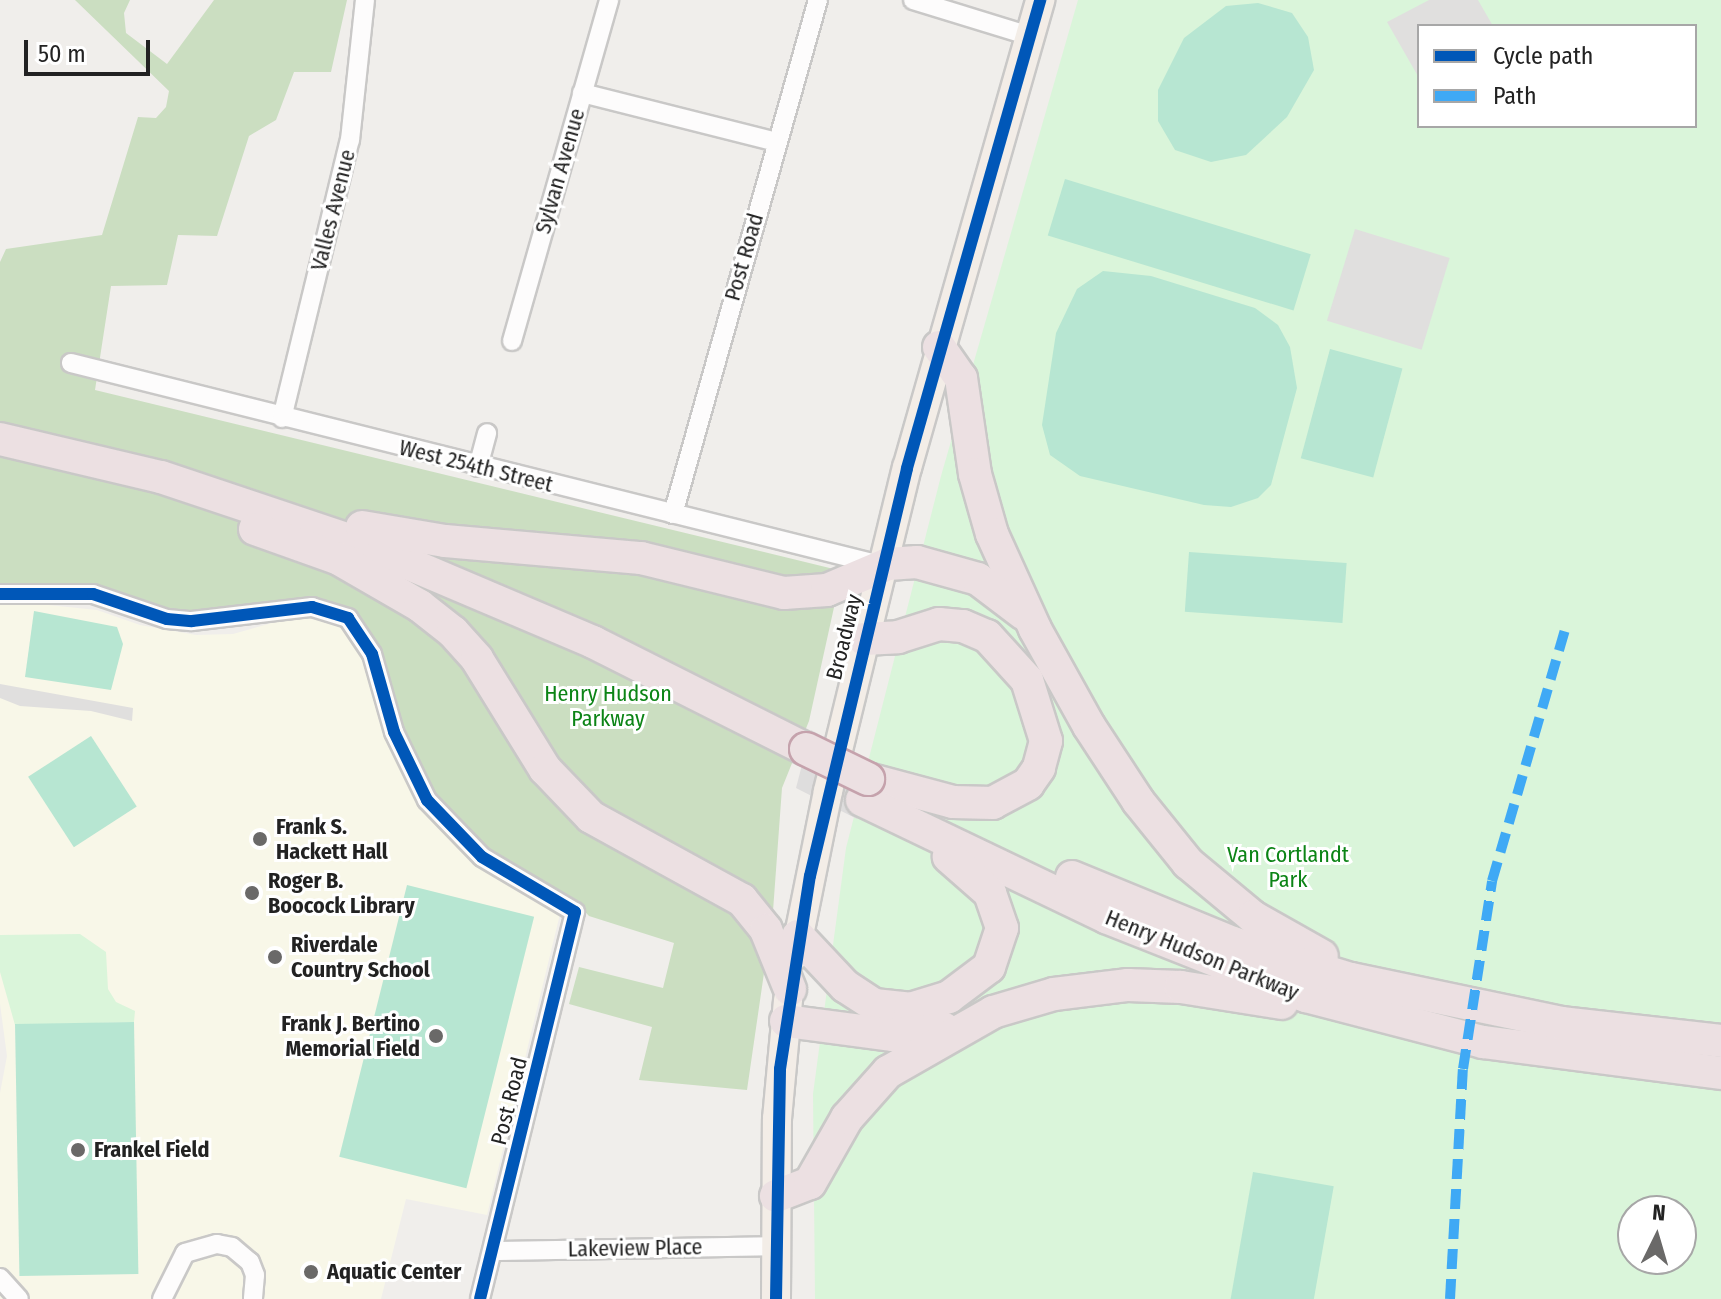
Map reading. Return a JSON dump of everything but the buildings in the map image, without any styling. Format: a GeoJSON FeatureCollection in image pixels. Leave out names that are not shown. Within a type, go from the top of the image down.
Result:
{"type":"FeatureCollection","features":[{"type":"Feature","properties":{"kind":"highway"},"geometry":{"type":"LineString","coordinates":[[939,347],[961,378],[975,474],[992,534],[1035,629],[1105,751],[1188,863],[1281,935],[1410,993]]}},
{"type":"Feature","properties":{"kind":"highway","name":"Henry Hudson Parkway"},"geometry":{"type":"LineString","coordinates":[[0,439],[118,466],[251,504],[508,604],[865,790],[1175,921],[1291,962],[1410,993],[1561,1023],[1721,1041]]}},
{"type":"Feature","properties":{"kind":"highway","name":"Henry Hudson Parkway"},"geometry":{"type":"LineString","coordinates":[[0,462],[161,500],[337,558],[559,651],[803,759]]}},
{"type":"Feature","properties":{"kind":"highway"},"geometry":{"type":"LineString","coordinates":[[251,504],[413,537],[641,558],[784,593],[827,590],[882,566],[917,562],[978,579],[1014,604],[1035,629]]}},
{"type":"Feature","properties":{"kind":"highway"},"geometry":{"type":"LineString","coordinates":[[337,558],[420,606],[453,632],[477,659],[545,769],[591,817],[742,900],[766,930],[790,989]]}},
{"type":"Feature","properties":{"kind":"highway"},"geometry":{"type":"LineString","coordinates":[[864,639],[898,637],[939,624],[963,626],[987,636],[1027,680],[1046,741],[1042,761],[1028,784],[993,803],[953,802],[865,790]]}},
{"type":"Feature","properties":{"kind":"highway","name":"Henry Hudson Parkway"},"geometry":{"type":"LineString","coordinates":[[865,790],[899,819],[1218,964],[1393,1021],[1542,1052],[1721,1073]]}},
{"type":"Feature","properties":{"kind":"highway"},"geometry":{"type":"LineString","coordinates":[[798,936],[845,986],[880,1007],[932,1004],[984,973],[1001,935],[995,900],[969,872],[899,819]]}},
{"type":"Feature","properties":{"kind":"highway"},"geometry":{"type":"LineString","coordinates":[[786,1021],[909,1035],[1054,994],[1142,985],[1393,1021]]}},
{"type":"Feature","properties":{"kind":"highway"},"geometry":{"type":"LineString","coordinates":[[776,1196],[810,1183],[847,1118],[882,1077],[984,1016]]}},
{"type":"Feature","properties":{"kind":"main road","name":"Broadway"},"geometry":{"type":"LineString","coordinates":[[776,1299],[776,1196],[786,1021],[798,936],[882,566],[939,347],[1040,0]]}},
{"type":"Feature","properties":{"kind":"street","name":"Valles Avenue"},"geometry":{"type":"LineString","coordinates":[[282,418],[350,140],[365,0]]}},
{"type":"Feature","properties":{"kind":"street","name":"Sylvan Avenue"},"geometry":{"type":"LineString","coordinates":[[512,341],[609,0]]}},
{"type":"Feature","properties":{"kind":"street","name":"Post Road"},"geometry":{"type":"LineString","coordinates":[[673,514],[818,0]]}},
{"type":"Feature","properties":{"kind":"street"},"geometry":{"type":"LineString","coordinates":[[913,0],[1030,36]]}},
{"type":"Feature","properties":{"kind":"street"},"geometry":{"type":"LineString","coordinates":[[582,93],[777,142]]}},
{"type":"Feature","properties":{"kind":"street","name":"West 254th Street"},"geometry":{"type":"LineString","coordinates":[[71,363],[882,566]]}},
{"type":"Feature","properties":{"kind":"street"},"geometry":{"type":"LineString","coordinates":[[478,467],[487,433]]}},
{"type":"Feature","properties":{"kind":"street","name":"Post Road"},"geometry":{"type":"LineString","coordinates":[[0,594],[93,594],[180,620],[221,621],[312,607],[348,618],[372,654],[394,732],[427,800],[482,857],[575,912],[480,1299]]}},
{"type":"Feature","properties":{"kind":"street"},"geometry":{"type":"LineString","coordinates":[[162,1299],[185,1253],[217,1244],[250,1262],[253,1299]]}},
{"type":"Feature","properties":{"kind":"street","name":"Lakeview Place"},"geometry":{"type":"LineString","coordinates":[[494,1251],[775,1246]]}},
{"type":"Feature","properties":{"kind":"street"},"geometry":{"type":"LineString","coordinates":[[0,1278],[19,1299]]}},
{"type":"Feature","properties":{"kind":"shaded area"},"geometry":{"type":"Polygon","coordinates":[[[1429,0],[1478,0],[1492,24],[1417,24],[1417,74],[1387,22],[1429,0]]]}},
{"type":"Feature","properties":{"kind":"shaded area"},"geometry":{"type":"Polygon","coordinates":[[[1355,229],[1450,258],[1422,350],[1327,321],[1355,229]]]}},
{"type":"Feature","properties":{"kind":"shaded area","name":"Riverdale Country School"},"geometry":{"type":"Polygon","coordinates":[[[0,600],[97,610],[140,625],[196,635],[233,634],[304,614],[330,618],[353,632],[366,654],[420,796],[561,910],[487,1215],[406,1199],[381,1299],[0,1299],[0,1093],[7,1056],[0,1004],[0,600]]]}},
{"type":"Feature","properties":{"kind":"shaded area"},"geometry":{"type":"Polygon","coordinates":[[[0,684],[133,708],[132,721],[91,711],[20,706],[0,698],[0,684]]]}},
{"type":"Feature","properties":{"kind":"green space","name":"Henry Hudson Parkway"},"geometry":{"type":"Polygon","coordinates":[[[75,0],[130,0],[124,13],[126,33],[167,64],[214,0],[347,0],[331,72],[294,72],[276,120],[249,136],[217,236],[178,235],[167,285],[111,286],[95,390],[842,571],[809,721],[782,788],[773,911],[747,1090],[639,1080],[652,1027],[569,1004],[579,967],[663,988],[674,943],[589,916],[571,897],[524,876],[464,831],[435,795],[401,731],[385,664],[371,634],[348,611],[214,615],[167,611],[107,590],[0,584],[0,262],[6,249],[102,235],[138,117],[156,118],[166,107],[169,91],[75,0]]]}},
{"type":"Feature","properties":{"kind":"green space","name":"Van Cortlandt Park"},"geometry":{"type":"Polygon","coordinates":[[[1078,0],[1721,0],[1721,1299],[815,1299],[813,1094],[846,848],[941,476],[1078,0]]]}},
{"type":"Feature","properties":{"kind":"green space"},"geometry":{"type":"Polygon","coordinates":[[[1258,3],[1292,13],[1308,37],[1314,70],[1287,117],[1246,155],[1211,162],[1175,150],[1158,121],[1158,90],[1184,38],[1226,6],[1258,3]]]}},
{"type":"Feature","properties":{"kind":"green space"},"geometry":{"type":"Polygon","coordinates":[[[1065,179],[1311,254],[1294,311],[1048,235],[1065,179]]]}},
{"type":"Feature","properties":{"kind":"green space"},"geometry":{"type":"Polygon","coordinates":[[[1103,271],[1151,276],[1255,308],[1278,325],[1290,347],[1297,388],[1271,485],[1258,498],[1231,507],[1204,505],[1080,476],[1050,455],[1042,425],[1056,333],[1077,289],[1103,271]]]}},
{"type":"Feature","properties":{"kind":"green space"},"geometry":{"type":"Polygon","coordinates":[[[1330,349],[1402,368],[1373,478],[1301,458],[1330,349]]]}},
{"type":"Feature","properties":{"kind":"green space"},"geometry":{"type":"Polygon","coordinates":[[[1189,552],[1347,563],[1342,623],[1185,612],[1189,552]]]}},
{"type":"Feature","properties":{"kind":"green space"},"geometry":{"type":"Polygon","coordinates":[[[34,611],[117,627],[123,644],[111,690],[25,677],[34,611]]]}},
{"type":"Feature","properties":{"kind":"green space"},"geometry":{"type":"Polygon","coordinates":[[[91,736],[137,806],[74,847],[28,777],[91,736]]]}},
{"type":"Feature","properties":{"kind":"green space","name":"Frank J. Bertino Memorial Field"},"geometry":{"type":"Polygon","coordinates":[[[407,885],[534,917],[466,1188],[339,1157],[407,885]]]}},
{"type":"Feature","properties":{"kind":"green space"},"geometry":{"type":"Polygon","coordinates":[[[80,934],[106,952],[108,989],[116,1002],[135,1011],[134,1022],[15,1025],[0,972],[0,935],[80,934]]]}},
{"type":"Feature","properties":{"kind":"green space","name":"Frankel Field"},"geometry":{"type":"Polygon","coordinates":[[[134,1022],[138,1274],[19,1276],[15,1024],[134,1022]]]}},
{"type":"Feature","properties":{"kind":"green space"},"geometry":{"type":"Polygon","coordinates":[[[1253,1172],[1334,1186],[1314,1299],[1231,1299],[1253,1172]]]}},
{"type":"Feature","properties":{"kind":"pier"},"geometry":{"type":"Polygon","coordinates":[[[811,730],[873,763],[857,819],[796,788],[811,730]]]}},
{"type":"Feature","properties":{"kind":"marked path"},"geometry":{"type":"LineString","coordinates":[[1450,1299],[1463,1069],[1492,881],[1565,629]]}},
{"type":"Feature","properties":{"kind":"cycle path"},"geometry":{"type":"LineString","coordinates":[[776,1299],[780,1069],[810,876],[907,468],[1040,0]]}},
{"type":"Feature","properties":{"kind":"cycle path"},"geometry":{"type":"LineString","coordinates":[[0,594],[93,594],[167,619],[192,621],[312,607],[348,618],[372,654],[394,732],[427,800],[482,857],[575,912],[480,1299]]}},
{"type":"Feature","properties":{"kind":"place","name":"Frank S. Hackett Hall"},"geometry":{"type":"Point","coordinates":[260,839]}},
{"type":"Feature","properties":{"kind":"place","name":"Roger B. Boocock Library"},"geometry":{"type":"Point","coordinates":[252,893]}},
{"type":"Feature","properties":{"kind":"place","name":"Riverdale Country School"},"geometry":{"type":"Point","coordinates":[275,957]}},
{"type":"Feature","properties":{"kind":"place","name":"Frank J. Bertino Memorial Field"},"geometry":{"type":"Point","coordinates":[436,1036]}},
{"type":"Feature","properties":{"kind":"place","name":"Frankel Field"},"geometry":{"type":"Point","coordinates":[78,1150]}},
{"type":"Feature","properties":{"kind":"place","name":"Aquatic Center"},"geometry":{"type":"Point","coordinates":[311,1272]}}]}
